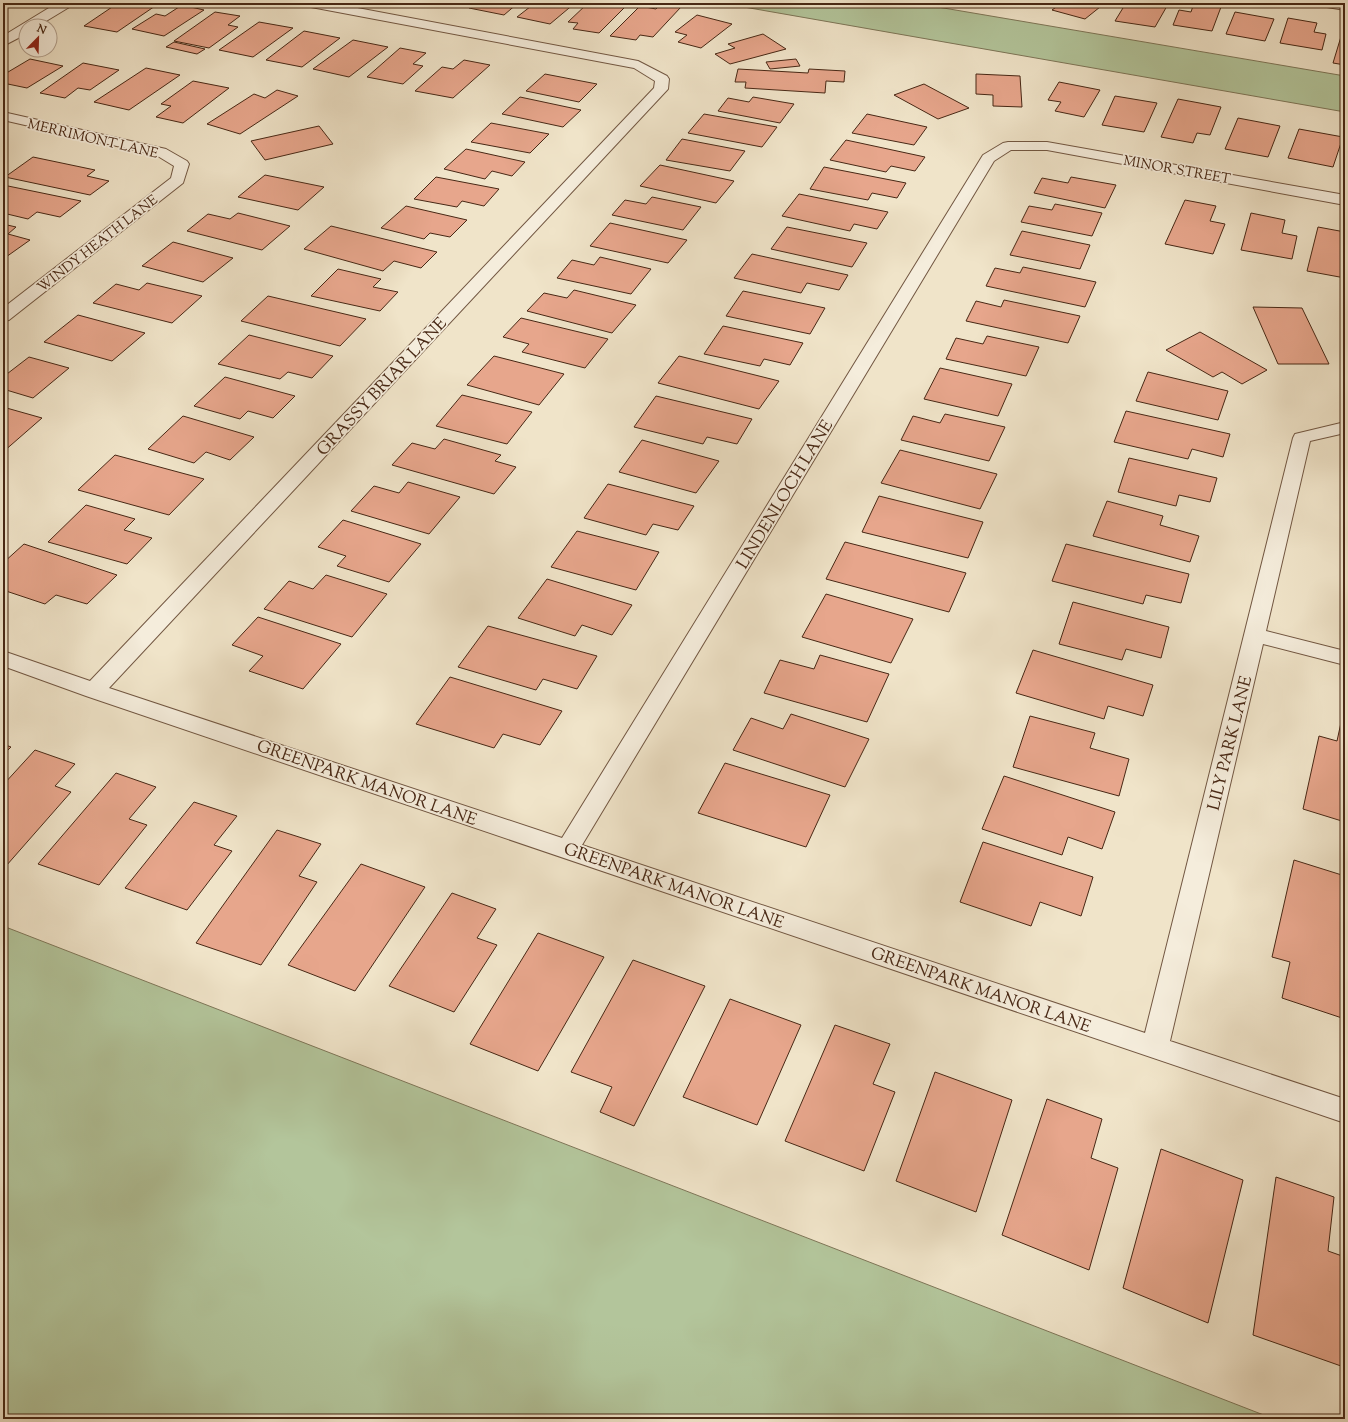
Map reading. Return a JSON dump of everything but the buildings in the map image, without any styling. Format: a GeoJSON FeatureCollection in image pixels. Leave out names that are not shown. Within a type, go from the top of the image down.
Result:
{"type":"FeatureCollection","features":[{"type":"Feature","properties":{"kind":"street"},"geometry":{"type":"LineString","coordinates":[[42,18],[66,3]]}},
{"type":"Feature","properties":{"kind":"street","name":"GRASSY BRIAR LANE"},"geometry":{"type":"LineString","coordinates":[[94,691],[660,89],[662,79],[638,65],[311,3]]}},
{"type":"Feature","properties":{"kind":"street"},"geometry":{"type":"LineString","coordinates":[[1326,3],[1345,6]]}},
{"type":"Feature","properties":{"kind":"street"},"geometry":{"type":"LineString","coordinates":[[3,42],[18,33]]}},
{"type":"Feature","properties":{"kind":"street","name":"MERRIMONT LANE"},"geometry":{"type":"LineString","coordinates":[[3,116],[161,152],[182,164]]}},
{"type":"Feature","properties":{"kind":"street","name":"MINOR STREET"},"geometry":{"type":"LineString","coordinates":[[1008,146],[1047,146],[1345,200]]}},
{"type":"Feature","properties":{"kind":"street","name":"LINDENLOCH LANE"},"geometry":{"type":"LineString","coordinates":[[567,850],[988,158],[1008,146]]}},
{"type":"Feature","properties":{"kind":"street","name":"WINDY HEATH LANE"},"geometry":{"type":"LineString","coordinates":[[3,316],[178,180],[182,164]]}},
{"type":"Feature","properties":{"kind":"street","name":"LILY PARK LANE"},"geometry":{"type":"LineString","coordinates":[[1156,1047],[1302,438],[1345,428]]}},
{"type":"Feature","properties":{"kind":"street"},"geometry":{"type":"LineString","coordinates":[[1255,635],[1345,658]]}},
{"type":"Feature","properties":{"kind":"street","name":"GREENPARK MANOR LANE"},"geometry":{"type":"LineString","coordinates":[[3,658],[94,691],[1345,1111]]}},
{"type":"Feature","properties":{"kind":"green space"},"geometry":{"type":"Polygon","coordinates":[[[721,3],[914,3],[1345,76],[1345,112],[721,3]]]}},
{"type":"Feature","properties":{"kind":"green space"},"geometry":{"type":"Polygon","coordinates":[[[3,926],[1274,1419],[3,1419],[3,926]]]}}]}
